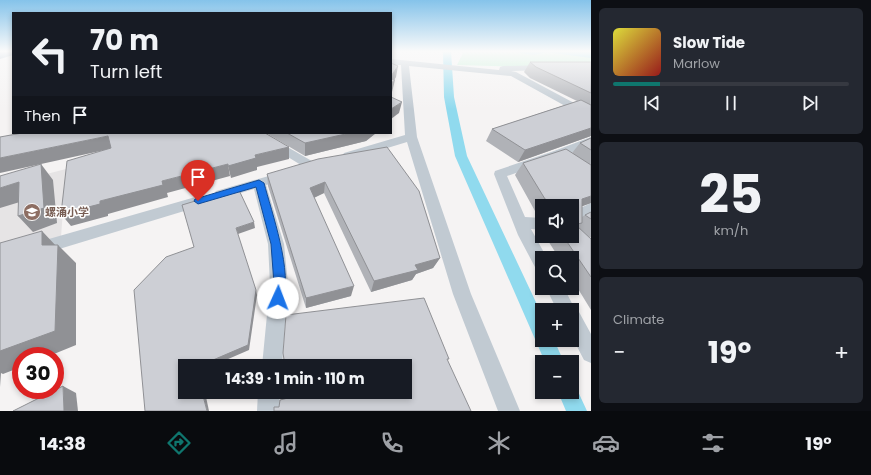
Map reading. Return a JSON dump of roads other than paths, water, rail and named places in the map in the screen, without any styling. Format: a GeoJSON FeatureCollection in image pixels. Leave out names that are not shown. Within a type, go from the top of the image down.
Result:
{"type":"FeatureCollection","features":[{"type":"Feature","properties":{"kind":"street"},"geometry":{"type":"LineString","coordinates":[[399,70],[411,138],[462,294],[509,411]]}},
{"type":"Feature","properties":{"kind":"street"},"geometry":{"type":"LineString","coordinates":[[470,70],[513,74],[591,116]]}},
{"type":"Feature","properties":{"kind":"street"},"geometry":{"type":"LineString","coordinates":[[489,72],[499,70]]}},
{"type":"Feature","properties":{"kind":"street"},"geometry":{"type":"LineString","coordinates":[[257,134],[312,167]]}},
{"type":"Feature","properties":{"kind":"street"},"geometry":{"type":"LineString","coordinates":[[0,260],[411,138]]}},
{"type":"Feature","properties":{"kind":"street"},"geometry":{"type":"LineString","coordinates":[[535,251],[520,222],[500,174],[558,154],[591,140]]}},
{"type":"Feature","properties":{"kind":"street"},"geometry":{"type":"LineString","coordinates":[[558,154],[571,162]]}},
{"type":"Feature","properties":{"kind":"street"},"geometry":{"type":"LineString","coordinates":[[259,183],[276,244],[279,284],[273,359]]}},
{"type":"Feature","properties":{"kind":"street"},"geometry":{"type":"LineString","coordinates":[[579,216],[591,208]]}},
{"type":"Feature","properties":{"kind":"street"},"geometry":{"type":"LineString","coordinates":[[520,222],[535,223]]}},
{"type":"Feature","properties":{"kind":"street"},"geometry":{"type":"LineString","coordinates":[[579,331],[591,353]]}},
{"type":"Feature","properties":{"kind":"street"},"geometry":{"type":"LineString","coordinates":[[268,411],[269,399]]}},
{"type":"Feature","properties":{"kind":"waterway"},"geometry":{"type":"LineString","coordinates":[[448,70],[449,97],[461,156],[535,319]]}},
{"type":"Feature","properties":{"kind":"waterway"},"geometry":{"type":"LineString","coordinates":[[548,347],[552,355]]}},
{"type":"Feature","properties":{"kind":"waterway"},"geometry":{"type":"LineString","coordinates":[[571,399],[577,411]]}},
{"type":"Feature","properties":{"kind":"place","name":"螺涌小学"},"geometry":{"type":"Point","coordinates":[32,212]}}]}
